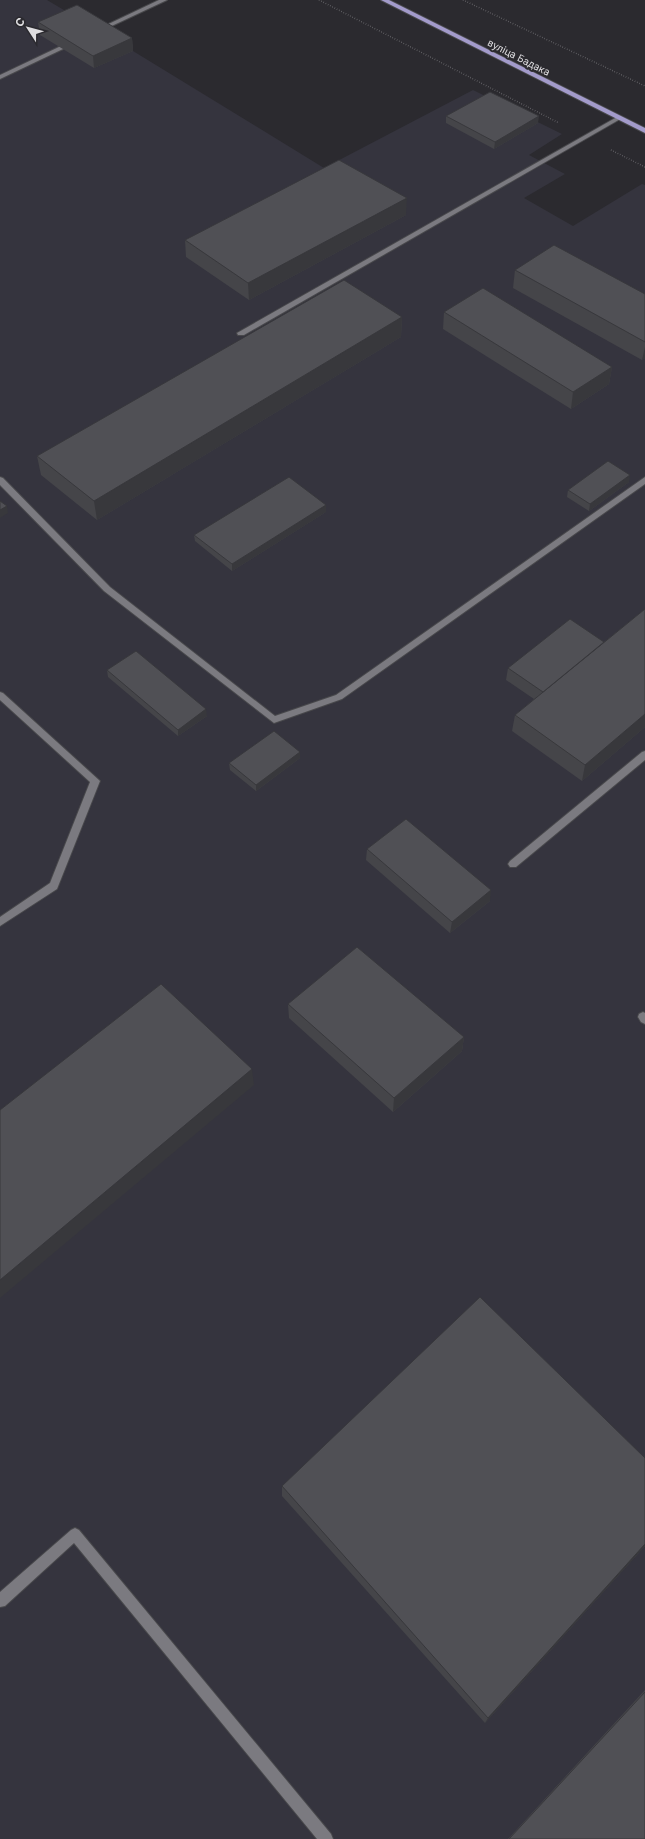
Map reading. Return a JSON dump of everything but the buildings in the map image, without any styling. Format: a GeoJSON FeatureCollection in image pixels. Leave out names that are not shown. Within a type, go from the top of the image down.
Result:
{"type":"FeatureCollection","features":[{"type":"Feature","properties":{"kind":"main road","name":"вуліца Бадака"},"geometry":{"type":"LineString","coordinates":[[384,0],[645,131]]}},
{"type":"Feature","properties":{"kind":"lane"},"geometry":{"type":"LineString","coordinates":[[99,30],[164,0]]}},
{"type":"Feature","properties":{"kind":"lane"},"geometry":{"type":"LineString","coordinates":[[0,77],[61,48]]}},
{"type":"Feature","properties":{"kind":"lane"},"geometry":{"type":"LineString","coordinates":[[241,333],[620,118]]}},
{"type":"Feature","properties":{"kind":"lane"},"geometry":{"type":"LineString","coordinates":[[0,480],[107,589],[274,720],[338,697],[645,480]]}},
{"type":"Feature","properties":{"kind":"lane"},"geometry":{"type":"LineString","coordinates":[[0,695],[95,781],[54,886],[0,922]]}},
{"type":"Feature","properties":{"kind":"lane"},"geometry":{"type":"LineString","coordinates":[[513,864],[645,755]]}},
{"type":"Feature","properties":{"kind":"lane"},"geometry":{"type":"LineString","coordinates":[[0,1600],[75,1534],[326,1839]]}},
{"type":"Feature","properties":{"kind":"path"},"geometry":{"type":"LineString","coordinates":[[319,0],[645,167]]}},
{"type":"Feature","properties":{"kind":"path"},"geometry":{"type":"LineString","coordinates":[[463,0],[645,86]]}},
{"type":"Feature","properties":{"kind":"shaded area"},"geometry":{"type":"Polygon","coordinates":[[[0,0],[47,0],[324,168],[473,90],[562,134],[529,155],[565,174],[524,198],[573,226],[642,184],[645,185],[645,1839],[0,1839],[0,0]]]}}]}
